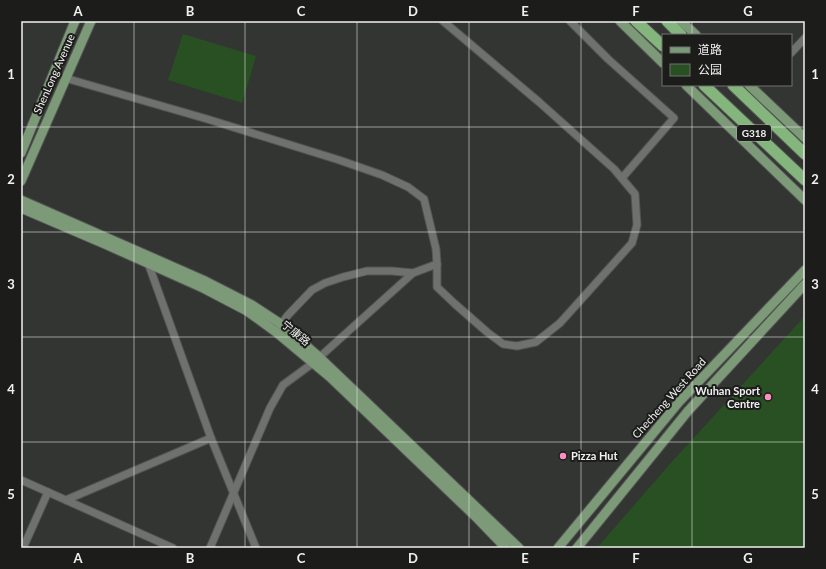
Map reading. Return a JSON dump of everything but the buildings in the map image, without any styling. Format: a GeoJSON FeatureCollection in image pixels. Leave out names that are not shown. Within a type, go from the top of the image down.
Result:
{"type":"FeatureCollection","features":[{"type":"Feature","properties":{"kind":"highway"},"geometry":{"type":"LineString","coordinates":[[636,21],[662,45]]}},
{"type":"Feature","properties":{"kind":"highway"},"geometry":{"type":"LineString","coordinates":[[667,21],[680,34]]}},
{"type":"Feature","properties":{"kind":"highway","name":"G318"},"geometry":{"type":"LineString","coordinates":[[705,86],[805,180]]}},
{"type":"Feature","properties":{"kind":"highway","name":"G318"},"geometry":{"type":"LineString","coordinates":[[734,86],[805,154]]}},
{"type":"Feature","properties":{"kind":"main road","name":"ShenLong Avenue"},"geometry":{"type":"LineString","coordinates":[[21,153],[75,21]]}},
{"type":"Feature","properties":{"kind":"main road","name":"ShenLong Avenue"},"geometry":{"type":"LineString","coordinates":[[21,181],[91,21]]}},
{"type":"Feature","properties":{"kind":"main road"},"geometry":{"type":"LineString","coordinates":[[620,21],[662,62]]}},
{"type":"Feature","properties":{"kind":"main road"},"geometry":{"type":"LineString","coordinates":[[681,21],[695,34]]}},
{"type":"Feature","properties":{"kind":"main road"},"geometry":{"type":"LineString","coordinates":[[687,86],[805,200]]}},
{"type":"Feature","properties":{"kind":"main road"},"geometry":{"type":"LineString","coordinates":[[750,86],[805,138]]}},
{"type":"Feature","properties":{"kind":"main road"},"geometry":{"type":"LineString","coordinates":[[21,200],[210,283],[252,305],[278,328]]}},
{"type":"Feature","properties":{"kind":"main road","name":"宁康路"},"geometry":{"type":"LineString","coordinates":[[21,208],[209,291],[278,328],[316,360],[330,378],[472,513],[506,548]]}},
{"type":"Feature","properties":{"kind":"main road","name":"Checheng West Road"},"geometry":{"type":"LineString","coordinates":[[558,548],[679,402],[805,270]]}},
{"type":"Feature","properties":{"kind":"main road","name":"Checheng West Road"},"geometry":{"type":"LineString","coordinates":[[577,548],[688,411],[805,284]]}},
{"type":"Feature","properties":{"kind":"main road"},"geometry":{"type":"LineString","coordinates":[[316,360],[519,548]]}},
{"type":"Feature","properties":{"kind":"street"},"geometry":{"type":"LineString","coordinates":[[65,78],[208,119],[339,160],[382,175],[408,187],[424,199],[436,250],[438,264],[437,287],[454,304],[503,344],[517,346],[536,342],[560,323],[632,243],[637,225],[634,194],[614,169],[539,102],[443,21]]}},
{"type":"Feature","properties":{"kind":"street"},"geometry":{"type":"LineString","coordinates":[[570,21],[608,59],[674,118],[622,178]]}},
{"type":"Feature","properties":{"kind":"street"},"geometry":{"type":"LineString","coordinates":[[792,52],[805,38]]}},
{"type":"Feature","properties":{"kind":"street"},"geometry":{"type":"LineString","coordinates":[[145,254],[211,438],[256,548]]}},
{"type":"Feature","properties":{"kind":"street"},"geometry":{"type":"LineString","coordinates":[[210,548],[270,408],[282,385],[316,360],[413,273],[438,264]]}},
{"type":"Feature","properties":{"kind":"street"},"geometry":{"type":"LineString","coordinates":[[278,328],[312,290],[325,284],[343,277],[367,271],[413,273]]}},
{"type":"Feature","properties":{"kind":"street"},"geometry":{"type":"LineString","coordinates":[[66,500],[211,438]]}},
{"type":"Feature","properties":{"kind":"street"},"geometry":{"type":"LineString","coordinates":[[21,480],[173,548]]}},
{"type":"Feature","properties":{"kind":"street"},"geometry":{"type":"LineString","coordinates":[[24,548],[48,492]]}},
{"type":"Feature","properties":{"kind":"green space"},"geometry":{"type":"Polygon","coordinates":[[[183,34],[256,56],[242,103],[168,80],[183,34]]]}},
{"type":"Feature","properties":{"kind":"green space","name":"Wuhan Sport Centre"},"geometry":{"type":"Polygon","coordinates":[[[805,316],[805,548],[597,548],[669,465],[805,316]]]}},
{"type":"Feature","properties":{"kind":"place","name":"Wuhan Sport Centre"},"geometry":{"type":"Point","coordinates":[768,397]}},
{"type":"Feature","properties":{"kind":"place","name":"Pizza Hut"},"geometry":{"type":"Point","coordinates":[563,456]}}]}
